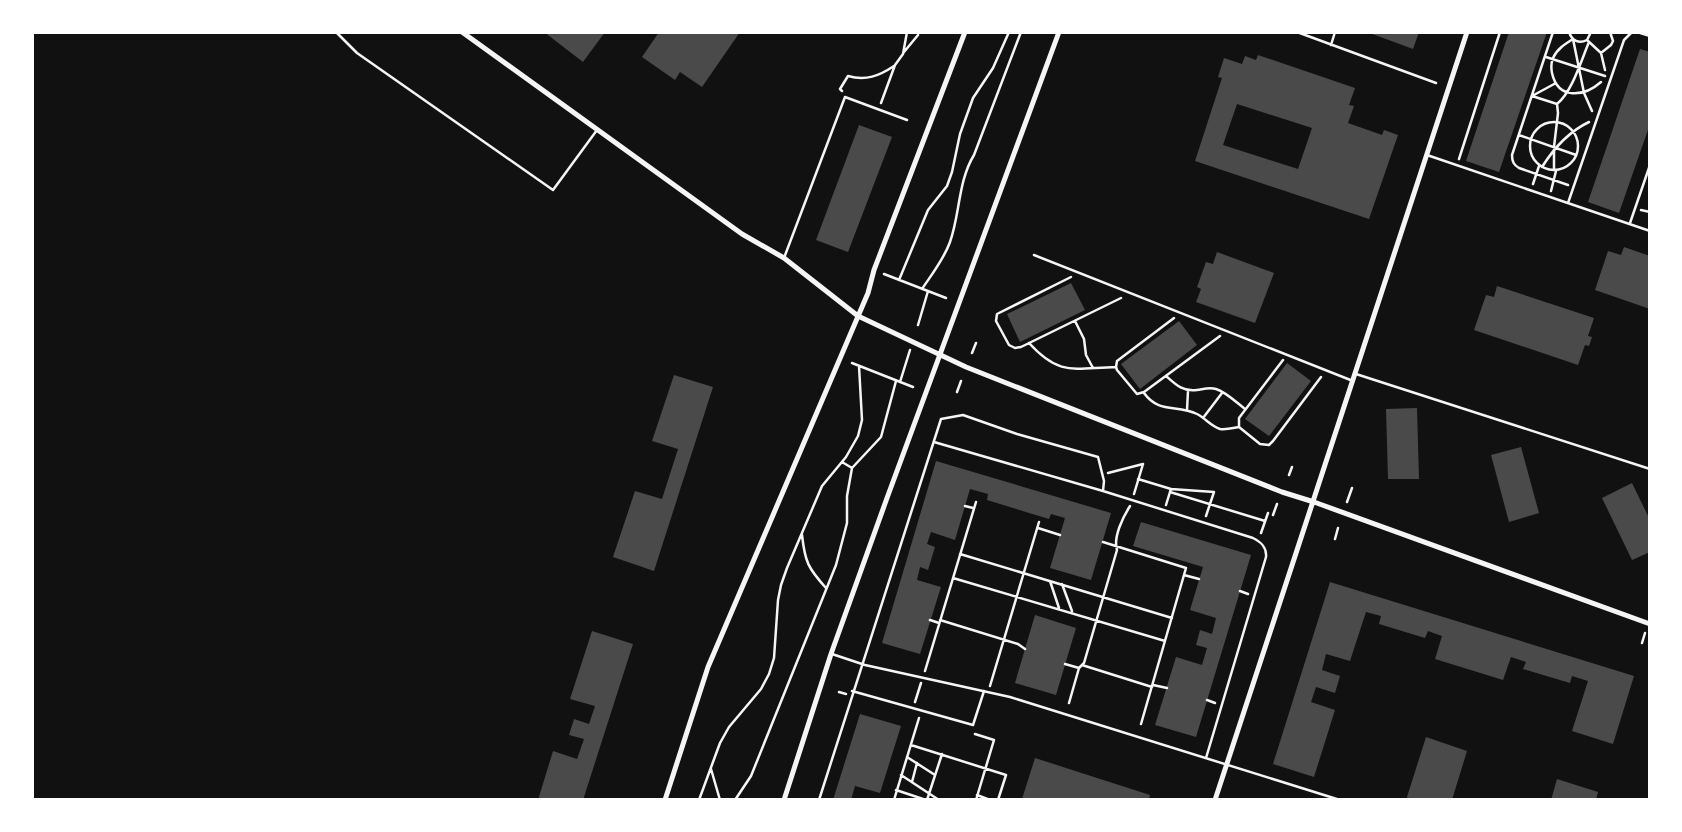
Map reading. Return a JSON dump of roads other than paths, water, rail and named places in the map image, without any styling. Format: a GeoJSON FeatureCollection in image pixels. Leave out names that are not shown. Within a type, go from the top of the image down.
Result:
{"type":"FeatureCollection","features":[{"type":"Feature","properties":{"kind":"street"},"geometry":{"type":"LineString","coordinates":[[462,32],[742,234],[784,258],[858,316],[966,367],[1245,477],[1650,624]]}},
{"type":"Feature","properties":{"kind":"street"},"geometry":{"type":"LineString","coordinates":[[665,800],[708,667],[858,316],[965,32]]}},
{"type":"Feature","properties":{"kind":"street"},"geometry":{"type":"LineString","coordinates":[[784,800],[831,654],[941,355],[958,303],[1059,32]]}},
{"type":"Feature","properties":{"kind":"street"},"geometry":{"type":"LineString","coordinates":[[1215,800],[1467,32]]}},
{"type":"Feature","properties":{"kind":"lane"},"geometry":{"type":"LineString","coordinates":[[336,32],[357,53],[553,190],[597,130]]}},
{"type":"Feature","properties":{"kind":"lane"},"geometry":{"type":"LineString","coordinates":[[1568,203],[1624,40],[1631,33],[1637,32],[1650,36]]}},
{"type":"Feature","properties":{"kind":"lane"},"geometry":{"type":"LineString","coordinates":[[784,258],[845,96],[907,120]]}},
{"type":"Feature","properties":{"kind":"lane"},"geometry":{"type":"LineString","coordinates":[[1427,155],[1650,231]]}},
{"type":"Feature","properties":{"kind":"lane"},"geometry":{"type":"LineString","coordinates":[[1630,224],[1650,165]]}},
{"type":"Feature","properties":{"kind":"lane"},"geometry":{"type":"LineString","coordinates":[[1034,255],[1353,381]]}},
{"type":"Feature","properties":{"kind":"lane"},"geometry":{"type":"LineString","coordinates":[[1355,374],[1650,469]]}},
{"type":"Feature","properties":{"kind":"lane"},"geometry":{"type":"LineString","coordinates":[[819,800],[852,690],[941,419],[963,415],[1017,434],[1098,457],[1103,474],[1103,491]]}},
{"type":"Feature","properties":{"kind":"lane"},"geometry":{"type":"LineString","coordinates":[[934,442],[1103,491],[1253,538],[1262,544],[1266,557],[1206,758]]}},
{"type":"Feature","properties":{"kind":"lane"},"geometry":{"type":"LineString","coordinates":[[831,654],[862,664],[1010,697],[1340,800]]}},
{"type":"Feature","properties":{"kind":"lane"},"geometry":{"type":"LineString","coordinates":[[852,690],[973,725],[984,691]]}}]}
